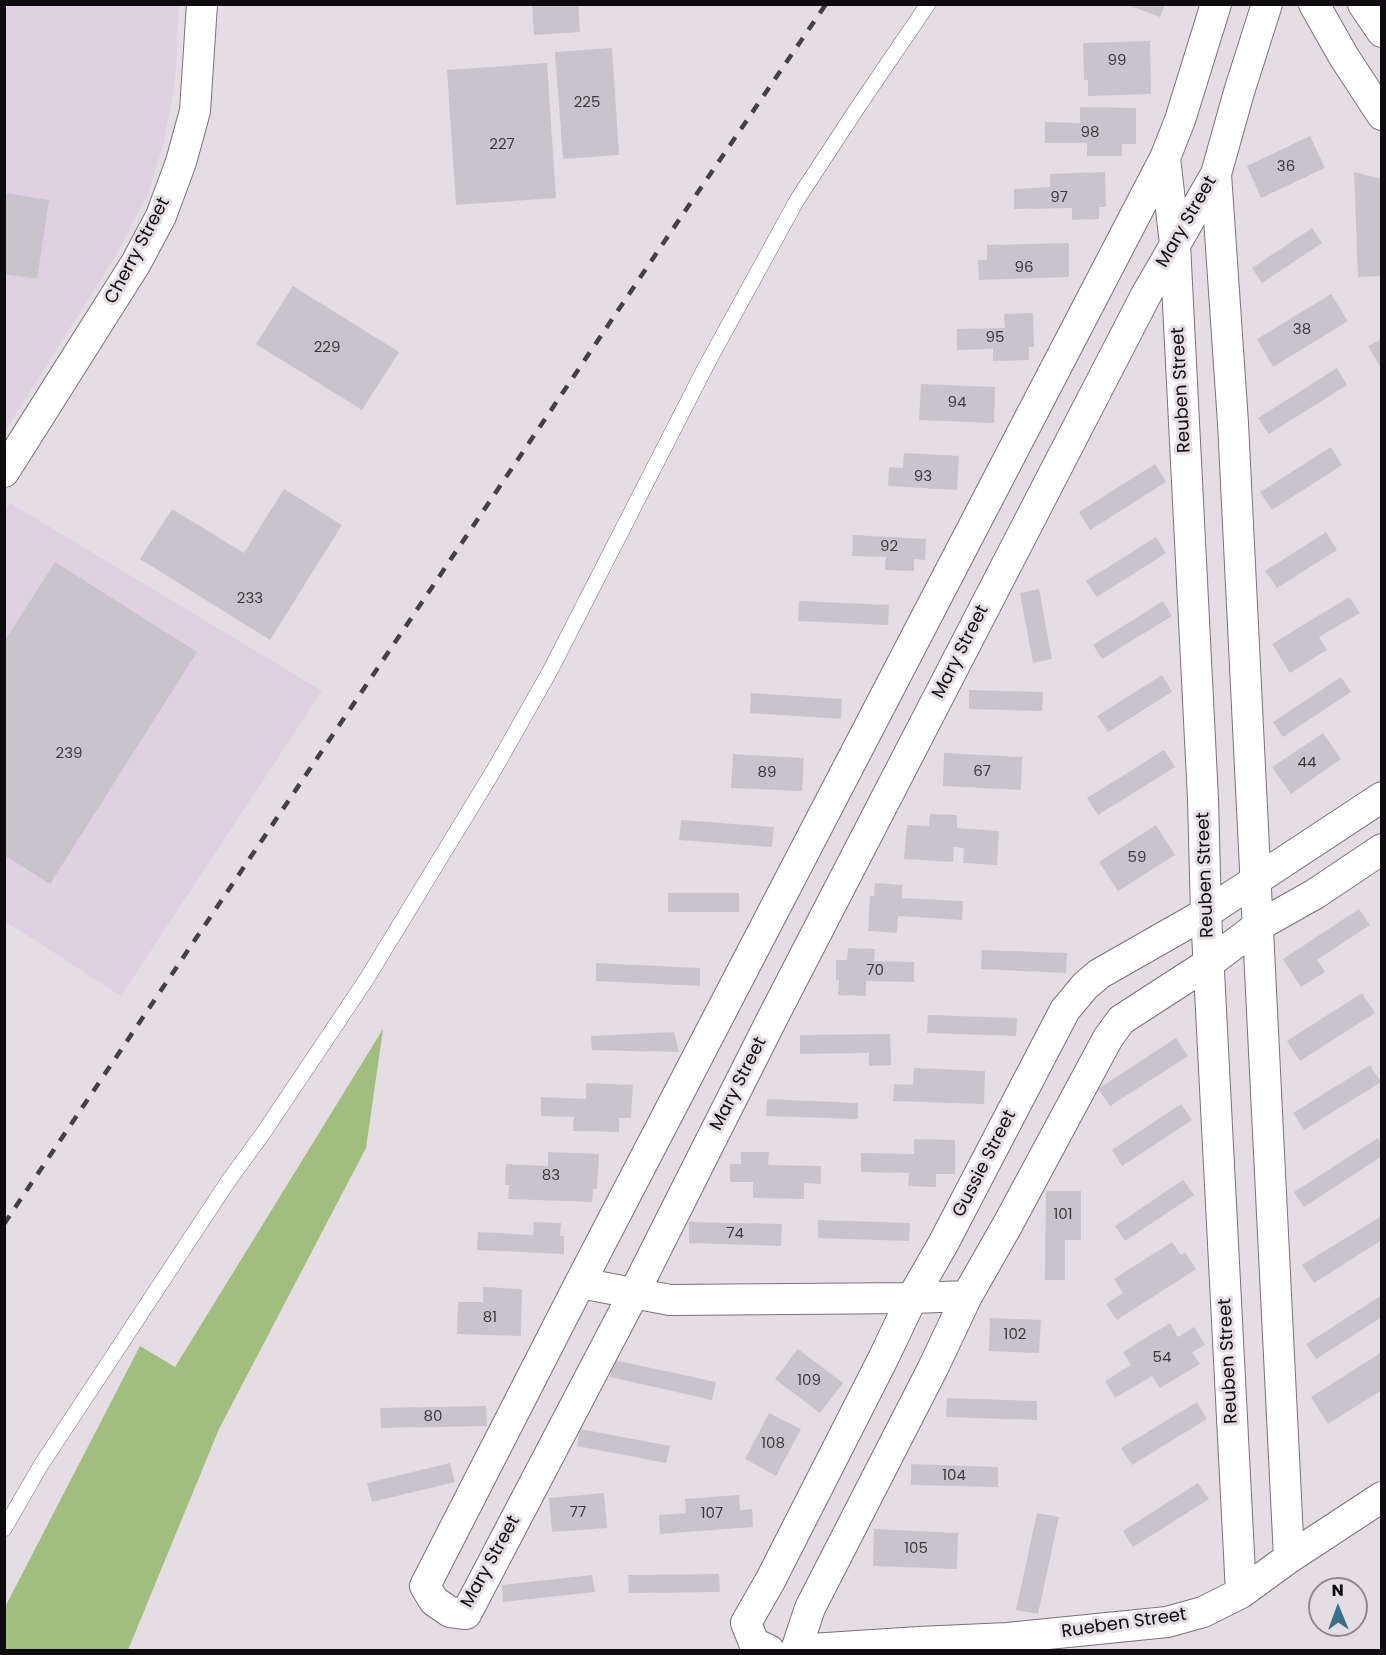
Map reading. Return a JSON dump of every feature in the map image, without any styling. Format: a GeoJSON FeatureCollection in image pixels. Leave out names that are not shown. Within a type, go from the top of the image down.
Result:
{"type":"FeatureCollection","features":[{"type":"Feature","properties":{"kind":"street","name":"Cherry Street"},"geometry":{"type":"LineString","coordinates":[[4,472],[136,263],[160,216],[181,162],[195,111],[202,4]]}},
{"type":"Feature","properties":{"kind":"street","name":"Mary Street"},"geometry":{"type":"LineString","coordinates":[[1216,4],[1180,120],[1165,158],[580,1283],[425,1587],[434,1602],[450,1612],[466,1614],[634,1293],[772,1018],[1140,306],[1216,174],[1267,4]]}},
{"type":"Feature","properties":{"kind":"street"},"geometry":{"type":"LineString","coordinates":[[1314,4],[1344,57],[1382,115]]}},
{"type":"Feature","properties":{"kind":"street"},"geometry":{"type":"LineString","coordinates":[[1363,4],[1382,32]]}},
{"type":"Feature","properties":{"kind":"street","name":"Reuben Street"},"geometry":{"type":"LineString","coordinates":[[1165,158],[1175,244],[1241,1593]]}},
{"type":"Feature","properties":{"kind":"street"},"geometry":{"type":"LineString","coordinates":[[1216,174],[1233,423],[1289,1558]]}},
{"type":"Feature","properties":{"kind":"street","name":"Gussie Street"},"geometry":{"type":"LineString","coordinates":[[769,1650],[754,1643],[746,1623],[770,1581],[912,1298],[944,1244],[1065,1011],[1085,986],[1099,974],[1206,913],[1382,797]]}},
{"type":"Feature","properties":{"kind":"street"},"geometry":{"type":"LineString","coordinates":[[796,1650],[810,1608],[933,1368],[967,1296],[1108,1038],[1121,1020],[1209,963],[1258,926],[1315,894],[1382,849]]}},
{"type":"Feature","properties":{"kind":"street"},"geometry":{"type":"LineString","coordinates":[[580,1283],[670,1300],[967,1296]]}},
{"type":"Feature","properties":{"kind":"street","name":"Rueben Street"},"geometry":{"type":"LineString","coordinates":[[796,1650],[1008,1638],[1167,1622],[1203,1612],[1241,1593],[1289,1558],[1382,1497]]}},
{"type":"Feature","properties":{"kind":"lane"},"geometry":{"type":"LineString","coordinates":[[4,1529],[41,1466],[227,1183],[366,980],[494,770],[550,672],[706,366],[797,200],[928,4]]}},
{"type":"Feature","properties":{"kind":"shaded area"},"geometry":{"type":"Polygon","coordinates":[[[5,5],[179,5],[175,82],[164,142],[148,194],[115,257],[5,431],[5,5]]]}},
{"type":"Feature","properties":{"kind":"shaded area"},"geometry":{"type":"Polygon","coordinates":[[[10,503],[322,691],[121,996],[5,921],[4,512],[10,503]]]}},
{"type":"Feature","properties":{"kind":"green space"},"geometry":{"type":"Polygon","coordinates":[[[383,1029],[366,1148],[219,1429],[128,1650],[5,1650],[5,1607],[140,1346],[175,1367],[383,1029]]]}},
{"type":"Feature","properties":{"kind":"building"},"geometry":{"type":"Polygon","coordinates":[[[532,4],[578,4],[580,32],[534,35],[532,4]]]}},
{"type":"Feature","properties":{"kind":"building"},"geometry":{"type":"Polygon","coordinates":[[[1125,4],[1165,4],[1160,17],[1125,4]]]}},
{"type":"Feature","properties":{"kind":"building"},"geometry":{"type":"Polygon","coordinates":[[[1150,41],[1151,94],[1088,96],[1088,80],[1084,80],[1083,43],[1150,41]]]}},
{"type":"Feature","properties":{"kind":"building"},"geometry":{"type":"Polygon","coordinates":[[[612,48],[619,155],[563,159],[555,52],[612,48]]]}},
{"type":"Feature","properties":{"kind":"building"},"geometry":{"type":"Polygon","coordinates":[[[547,63],[556,198],[456,205],[447,70],[547,63]]]}},
{"type":"Feature","properties":{"kind":"building"},"geometry":{"type":"Polygon","coordinates":[[[1080,107],[1136,108],[1136,144],[1122,144],[1122,156],[1087,156],[1087,143],[1045,143],[1045,122],[1080,123],[1080,107]]]}},
{"type":"Feature","properties":{"kind":"building"},"geometry":{"type":"Polygon","coordinates":[[[1310,136],[1325,168],[1261,198],[1247,166],[1310,136]]]}},
{"type":"Feature","properties":{"kind":"building"},"geometry":{"type":"Polygon","coordinates":[[[1105,172],[1106,207],[1099,207],[1099,219],[1072,220],[1072,208],[1014,209],[1014,189],[1050,187],[1050,174],[1105,172]]]}},
{"type":"Feature","properties":{"kind":"building"},"geometry":{"type":"Polygon","coordinates":[[[1354,172],[1382,179],[1382,276],[1358,277],[1354,172]]]}},
{"type":"Feature","properties":{"kind":"building"},"geometry":{"type":"Polygon","coordinates":[[[5,193],[49,200],[37,279],[5,274],[5,193]]]}},
{"type":"Feature","properties":{"kind":"building"},"geometry":{"type":"Polygon","coordinates":[[[1312,228],[1322,243],[1262,283],[1252,268],[1312,228]]]}},
{"type":"Feature","properties":{"kind":"building"},"geometry":{"type":"Polygon","coordinates":[[[1069,243],[1069,277],[979,280],[978,260],[987,260],[987,245],[1069,243]]]}},
{"type":"Feature","properties":{"kind":"building"},"geometry":{"type":"Polygon","coordinates":[[[293,286],[399,352],[362,410],[256,344],[293,286]]]}},
{"type":"Feature","properties":{"kind":"building"},"geometry":{"type":"Polygon","coordinates":[[[1331,294],[1348,321],[1273,367],[1257,339],[1331,294]]]}},
{"type":"Feature","properties":{"kind":"building"},"geometry":{"type":"Polygon","coordinates":[[[1033,313],[1034,347],[1029,347],[1029,360],[993,361],[993,349],[957,350],[957,329],[1005,328],[1004,314],[1033,313]]]}},
{"type":"Feature","properties":{"kind":"building"},"geometry":{"type":"Polygon","coordinates":[[[1382,339],[1382,363],[1379,365],[1368,346],[1382,339]]]}},
{"type":"Feature","properties":{"kind":"building"},"geometry":{"type":"Polygon","coordinates":[[[1337,368],[1347,385],[1269,434],[1258,418],[1337,368]]]}},
{"type":"Feature","properties":{"kind":"building"},"geometry":{"type":"Polygon","coordinates":[[[921,384],[995,387],[994,423],[919,420],[921,384]]]}},
{"type":"Feature","properties":{"kind":"building"},"geometry":{"type":"Polygon","coordinates":[[[1331,447],[1342,465],[1272,510],[1260,492],[1331,447]]]}},
{"type":"Feature","properties":{"kind":"building"},"geometry":{"type":"Polygon","coordinates":[[[904,453],[959,456],[957,490],[888,486],[889,467],[903,468],[904,453]]]}},
{"type":"Feature","properties":{"kind":"building"},"geometry":{"type":"Polygon","coordinates":[[[1155,464],[1166,482],[1090,530],[1079,512],[1155,464]]]}},
{"type":"Feature","properties":{"kind":"building"},"geometry":{"type":"Polygon","coordinates":[[[284,489],[342,525],[270,640],[140,559],[172,509],[244,553],[284,489]]]}},
{"type":"Feature","properties":{"kind":"building"},"geometry":{"type":"Polygon","coordinates":[[[1326,532],[1337,550],[1277,588],[1265,571],[1326,532]]]}},
{"type":"Feature","properties":{"kind":"building"},"geometry":{"type":"Polygon","coordinates":[[[853,535],[926,539],[925,560],[914,559],[914,571],[885,570],[886,557],[852,556],[853,535]]]}},
{"type":"Feature","properties":{"kind":"building"},"geometry":{"type":"Polygon","coordinates":[[[1156,537],[1166,553],[1097,597],[1086,581],[1156,537]]]}},
{"type":"Feature","properties":{"kind":"building"},"geometry":{"type":"Polygon","coordinates":[[[55,562],[197,652],[50,884],[4,855],[4,642],[55,562]]]}},
{"type":"Feature","properties":{"kind":"building"},"geometry":{"type":"Polygon","coordinates":[[[1039,589],[1052,659],[1033,663],[1020,593],[1039,589]]]}},
{"type":"Feature","properties":{"kind":"building"},"geometry":{"type":"Polygon","coordinates":[[[1349,597],[1360,613],[1319,637],[1327,650],[1290,673],[1272,644],[1349,597]]]}},
{"type":"Feature","properties":{"kind":"building"},"geometry":{"type":"Polygon","coordinates":[[[799,601],[889,605],[888,625],[798,621],[799,601]]]}},
{"type":"Feature","properties":{"kind":"building"},"geometry":{"type":"Polygon","coordinates":[[[1163,601],[1172,616],[1102,659],[1093,645],[1163,601]]]}},
{"type":"Feature","properties":{"kind":"building"},"geometry":{"type":"Polygon","coordinates":[[[1162,675],[1172,692],[1108,732],[1097,716],[1162,675]]]}},
{"type":"Feature","properties":{"kind":"building"},"geometry":{"type":"Polygon","coordinates":[[[1341,677],[1351,692],[1283,737],[1273,722],[1341,677]]]}},
{"type":"Feature","properties":{"kind":"building"},"geometry":{"type":"Polygon","coordinates":[[[969,690],[1043,692],[1042,711],[969,709],[969,690]]]}},
{"type":"Feature","properties":{"kind":"building"},"geometry":{"type":"Polygon","coordinates":[[[751,693],[842,699],[841,719],[750,713],[751,693]]]}},
{"type":"Feature","properties":{"kind":"building"},"geometry":{"type":"Polygon","coordinates":[[[1323,733],[1341,759],[1291,794],[1272,767],[1323,733]]]}},
{"type":"Feature","properties":{"kind":"building"},"geometry":{"type":"Polygon","coordinates":[[[1164,750],[1175,767],[1098,815],[1087,798],[1164,750]]]}},
{"type":"Feature","properties":{"kind":"building"},"geometry":{"type":"Polygon","coordinates":[[[944,753],[1022,757],[1021,790],[943,786],[944,753]]]}},
{"type":"Feature","properties":{"kind":"building"},"geometry":{"type":"Polygon","coordinates":[[[733,754],[804,758],[802,791],[731,788],[733,754]]]}},
{"type":"Feature","properties":{"kind":"building"},"geometry":{"type":"Polygon","coordinates":[[[930,814],[957,815],[957,828],[999,831],[997,865],[963,863],[964,848],[954,847],[953,862],[904,859],[907,825],[929,826],[930,814]]]}},
{"type":"Feature","properties":{"kind":"building"},"geometry":{"type":"Polygon","coordinates":[[[681,820],[774,827],[772,847],[679,840],[681,820]]]}},
{"type":"Feature","properties":{"kind":"building"},"geometry":{"type":"Polygon","coordinates":[[[1156,825],[1175,855],[1118,891],[1099,862],[1156,825]]]}},
{"type":"Feature","properties":{"kind":"building"},"geometry":{"type":"Polygon","coordinates":[[[875,883],[902,885],[902,898],[963,901],[962,920],[898,916],[897,933],[868,931],[870,896],[874,896],[875,883]]]}},
{"type":"Feature","properties":{"kind":"building"},"geometry":{"type":"Polygon","coordinates":[[[668,893],[739,893],[739,912],[668,912],[668,893]]]}},
{"type":"Feature","properties":{"kind":"building"},"geometry":{"type":"Polygon","coordinates":[[[1359,909],[1370,925],[1317,960],[1325,972],[1301,987],[1283,959],[1359,909]]]}},
{"type":"Feature","properties":{"kind":"building"},"geometry":{"type":"Polygon","coordinates":[[[848,948],[875,949],[874,961],[914,962],[914,982],[866,981],[866,996],[838,995],[839,980],[836,980],[836,960],[847,960],[848,948]]]}},
{"type":"Feature","properties":{"kind":"building"},"geometry":{"type":"Polygon","coordinates":[[[982,950],[1067,953],[1066,973],[981,969],[982,950]]]}},
{"type":"Feature","properties":{"kind":"building"},"geometry":{"type":"Polygon","coordinates":[[[596,963],[700,968],[700,986],[596,981],[596,963]]]}},
{"type":"Feature","properties":{"kind":"building"},"geometry":{"type":"Polygon","coordinates":[[[1362,993],[1375,1013],[1300,1061],[1287,1041],[1362,993]]]}},
{"type":"Feature","properties":{"kind":"building"},"geometry":{"type":"Polygon","coordinates":[[[928,1015],[1017,1018],[1016,1036],[927,1033],[928,1015]]]}},
{"type":"Feature","properties":{"kind":"building"},"geometry":{"type":"Polygon","coordinates":[[[674,1032],[679,1052],[592,1050],[591,1036],[674,1032]]]}},
{"type":"Feature","properties":{"kind":"building"},"geometry":{"type":"Polygon","coordinates":[[[890,1034],[891,1065],[869,1066],[869,1053],[800,1054],[800,1035],[890,1034]]]}},
{"type":"Feature","properties":{"kind":"building"},"geometry":{"type":"Polygon","coordinates":[[[1176,1038],[1188,1056],[1110,1106],[1098,1089],[1176,1038]]]}},
{"type":"Feature","properties":{"kind":"building"},"geometry":{"type":"Polygon","coordinates":[[[1370,1065],[1381,1082],[1304,1130],[1293,1113],[1370,1065]]]}},
{"type":"Feature","properties":{"kind":"building"},"geometry":{"type":"Polygon","coordinates":[[[914,1068],[985,1071],[984,1104],[893,1101],[894,1084],[913,1085],[914,1068]]]}},
{"type":"Feature","properties":{"kind":"building"},"geometry":{"type":"Polygon","coordinates":[[[586,1083],[633,1085],[631,1118],[619,1118],[619,1132],[573,1131],[574,1117],[541,1116],[541,1097],[586,1099],[586,1083]]]}},
{"type":"Feature","properties":{"kind":"building"},"geometry":{"type":"Polygon","coordinates":[[[767,1099],[858,1103],[858,1119],[766,1116],[767,1099]]]}},
{"type":"Feature","properties":{"kind":"building"},"geometry":{"type":"Polygon","coordinates":[[[1181,1104],[1192,1120],[1122,1166],[1112,1150],[1181,1104]]]}},
{"type":"Feature","properties":{"kind":"building"},"geometry":{"type":"Polygon","coordinates":[[[1378,1138],[1382,1144],[1382,1156],[1304,1207],[1294,1192],[1378,1138]]]}},
{"type":"Feature","properties":{"kind":"building"},"geometry":{"type":"Polygon","coordinates":[[[914,1139],[955,1140],[955,1174],[936,1174],[936,1187],[908,1186],[909,1173],[861,1172],[861,1153],[914,1154],[914,1139]]]}},
{"type":"Feature","properties":{"kind":"building"},"geometry":{"type":"Polygon","coordinates":[[[548,1152],[599,1154],[597,1189],[593,1189],[592,1202],[508,1199],[509,1185],[505,1185],[506,1164],[548,1166],[548,1152]]]}},
{"type":"Feature","properties":{"kind":"building"},"geometry":{"type":"Polygon","coordinates":[[[741,1152],[769,1152],[768,1165],[821,1166],[821,1184],[804,1183],[804,1199],[753,1198],[753,1182],[730,1182],[730,1164],[741,1164],[741,1152]]]}},
{"type":"Feature","properties":{"kind":"building"},"geometry":{"type":"Polygon","coordinates":[[[1183,1180],[1194,1195],[1125,1241],[1115,1226],[1183,1180]]]}},
{"type":"Feature","properties":{"kind":"building"},"geometry":{"type":"Polygon","coordinates":[[[1046,1191],[1081,1191],[1081,1240],[1065,1240],[1065,1280],[1045,1280],[1046,1191]]]}},
{"type":"Feature","properties":{"kind":"building"},"geometry":{"type":"Polygon","coordinates":[[[1380,1217],[1382,1240],[1314,1283],[1302,1265],[1380,1217]]]}},
{"type":"Feature","properties":{"kind":"building"},"geometry":{"type":"Polygon","coordinates":[[[818,1220],[910,1223],[909,1241],[818,1238],[818,1220]]]}},
{"type":"Feature","properties":{"kind":"building"},"geometry":{"type":"Polygon","coordinates":[[[534,1222],[561,1223],[560,1236],[564,1236],[564,1254],[477,1250],[478,1232],[533,1235],[534,1222]]]}},
{"type":"Feature","properties":{"kind":"building"},"geometry":{"type":"Polygon","coordinates":[[[689,1222],[782,1224],[781,1246],[689,1243],[689,1222]]]}},
{"type":"Feature","properties":{"kind":"building"},"geometry":{"type":"Polygon","coordinates":[[[1172,1242],[1181,1255],[1185,1252],[1196,1269],[1117,1320],[1106,1304],[1123,1293],[1114,1279],[1172,1242]]]}},
{"type":"Feature","properties":{"kind":"building"},"geometry":{"type":"Polygon","coordinates":[[[483,1287],[522,1289],[521,1336],[457,1334],[458,1302],[483,1302],[483,1287]]]}},
{"type":"Feature","properties":{"kind":"building"},"geometry":{"type":"Polygon","coordinates":[[[1382,1295],[1382,1317],[1316,1359],[1306,1344],[1382,1295]]]}},
{"type":"Feature","properties":{"kind":"building"},"geometry":{"type":"Polygon","coordinates":[[[990,1318],[1041,1320],[1039,1353],[989,1351],[990,1318]]]}},
{"type":"Feature","properties":{"kind":"building"},"geometry":{"type":"Polygon","coordinates":[[[1170,1323],[1178,1337],[1194,1327],[1205,1345],[1192,1352],[1200,1364],[1160,1388],[1152,1376],[1115,1398],[1105,1381],[1131,1365],[1123,1352],[1170,1323]]]}},
{"type":"Feature","properties":{"kind":"building"},"geometry":{"type":"Polygon","coordinates":[[[798,1349],[843,1383],[820,1413],[775,1379],[798,1349]]]}},
{"type":"Feature","properties":{"kind":"building"},"geometry":{"type":"Polygon","coordinates":[[[1382,1352],[1382,1390],[1328,1424],[1311,1397],[1382,1352]]]}},
{"type":"Feature","properties":{"kind":"building"},"geometry":{"type":"Polygon","coordinates":[[[614,1360],[716,1382],[712,1400],[610,1377],[614,1360]]]}},
{"type":"Feature","properties":{"kind":"building"},"geometry":{"type":"Polygon","coordinates":[[[947,1398],[1037,1401],[1037,1420],[946,1417],[947,1398]]]}},
{"type":"Feature","properties":{"kind":"building"},"geometry":{"type":"Polygon","coordinates":[[[1197,1402],[1207,1419],[1132,1465],[1121,1448],[1197,1402]]]}},
{"type":"Feature","properties":{"kind":"building"},"geometry":{"type":"Polygon","coordinates":[[[486,1406],[487,1426],[381,1428],[380,1408],[486,1406]]]}},
{"type":"Feature","properties":{"kind":"building"},"geometry":{"type":"Polygon","coordinates":[[[769,1413],[801,1429],[776,1476],[745,1459],[769,1413]]]}},
{"type":"Feature","properties":{"kind":"building"},"geometry":{"type":"Polygon","coordinates":[[[580,1429],[670,1446],[666,1463],[577,1446],[580,1429]]]}},
{"type":"Feature","properties":{"kind":"building"},"geometry":{"type":"Polygon","coordinates":[[[450,1463],[455,1482],[372,1502],[367,1483],[450,1463]]]}},
{"type":"Feature","properties":{"kind":"building"},"geometry":{"type":"Polygon","coordinates":[[[911,1464],[998,1467],[998,1487],[911,1485],[911,1464]]]}},
{"type":"Feature","properties":{"kind":"building"},"geometry":{"type":"Polygon","coordinates":[[[1198,1483],[1209,1499],[1133,1547],[1123,1531],[1198,1483]]]}},
{"type":"Feature","properties":{"kind":"building"},"geometry":{"type":"Polygon","coordinates":[[[604,1493],[607,1528],[552,1532],[549,1498],[604,1493]]]}},
{"type":"Feature","properties":{"kind":"building"},"geometry":{"type":"Polygon","coordinates":[[[739,1495],[740,1510],[752,1509],[753,1527],[660,1534],[659,1515],[686,1513],[685,1499],[739,1495]]]}},
{"type":"Feature","properties":{"kind":"building"},"geometry":{"type":"Polygon","coordinates":[[[1037,1513],[1059,1517],[1038,1614],[1016,1610],[1037,1513]]]}},
{"type":"Feature","properties":{"kind":"building"},"geometry":{"type":"Polygon","coordinates":[[[874,1529],[958,1533],[957,1569],[873,1566],[874,1529]]]}},
{"type":"Feature","properties":{"kind":"building"},"geometry":{"type":"Polygon","coordinates":[[[719,1574],[720,1592],[629,1593],[628,1575],[719,1574]]]}},
{"type":"Feature","properties":{"kind":"building"},"geometry":{"type":"Polygon","coordinates":[[[592,1575],[595,1592],[503,1602],[502,1585],[592,1575]]]}},
{"type":"Feature","properties":{"kind":"railway"},"geometry":{"type":"LineString","coordinates":[[4,1224],[826,4]]}}]}
